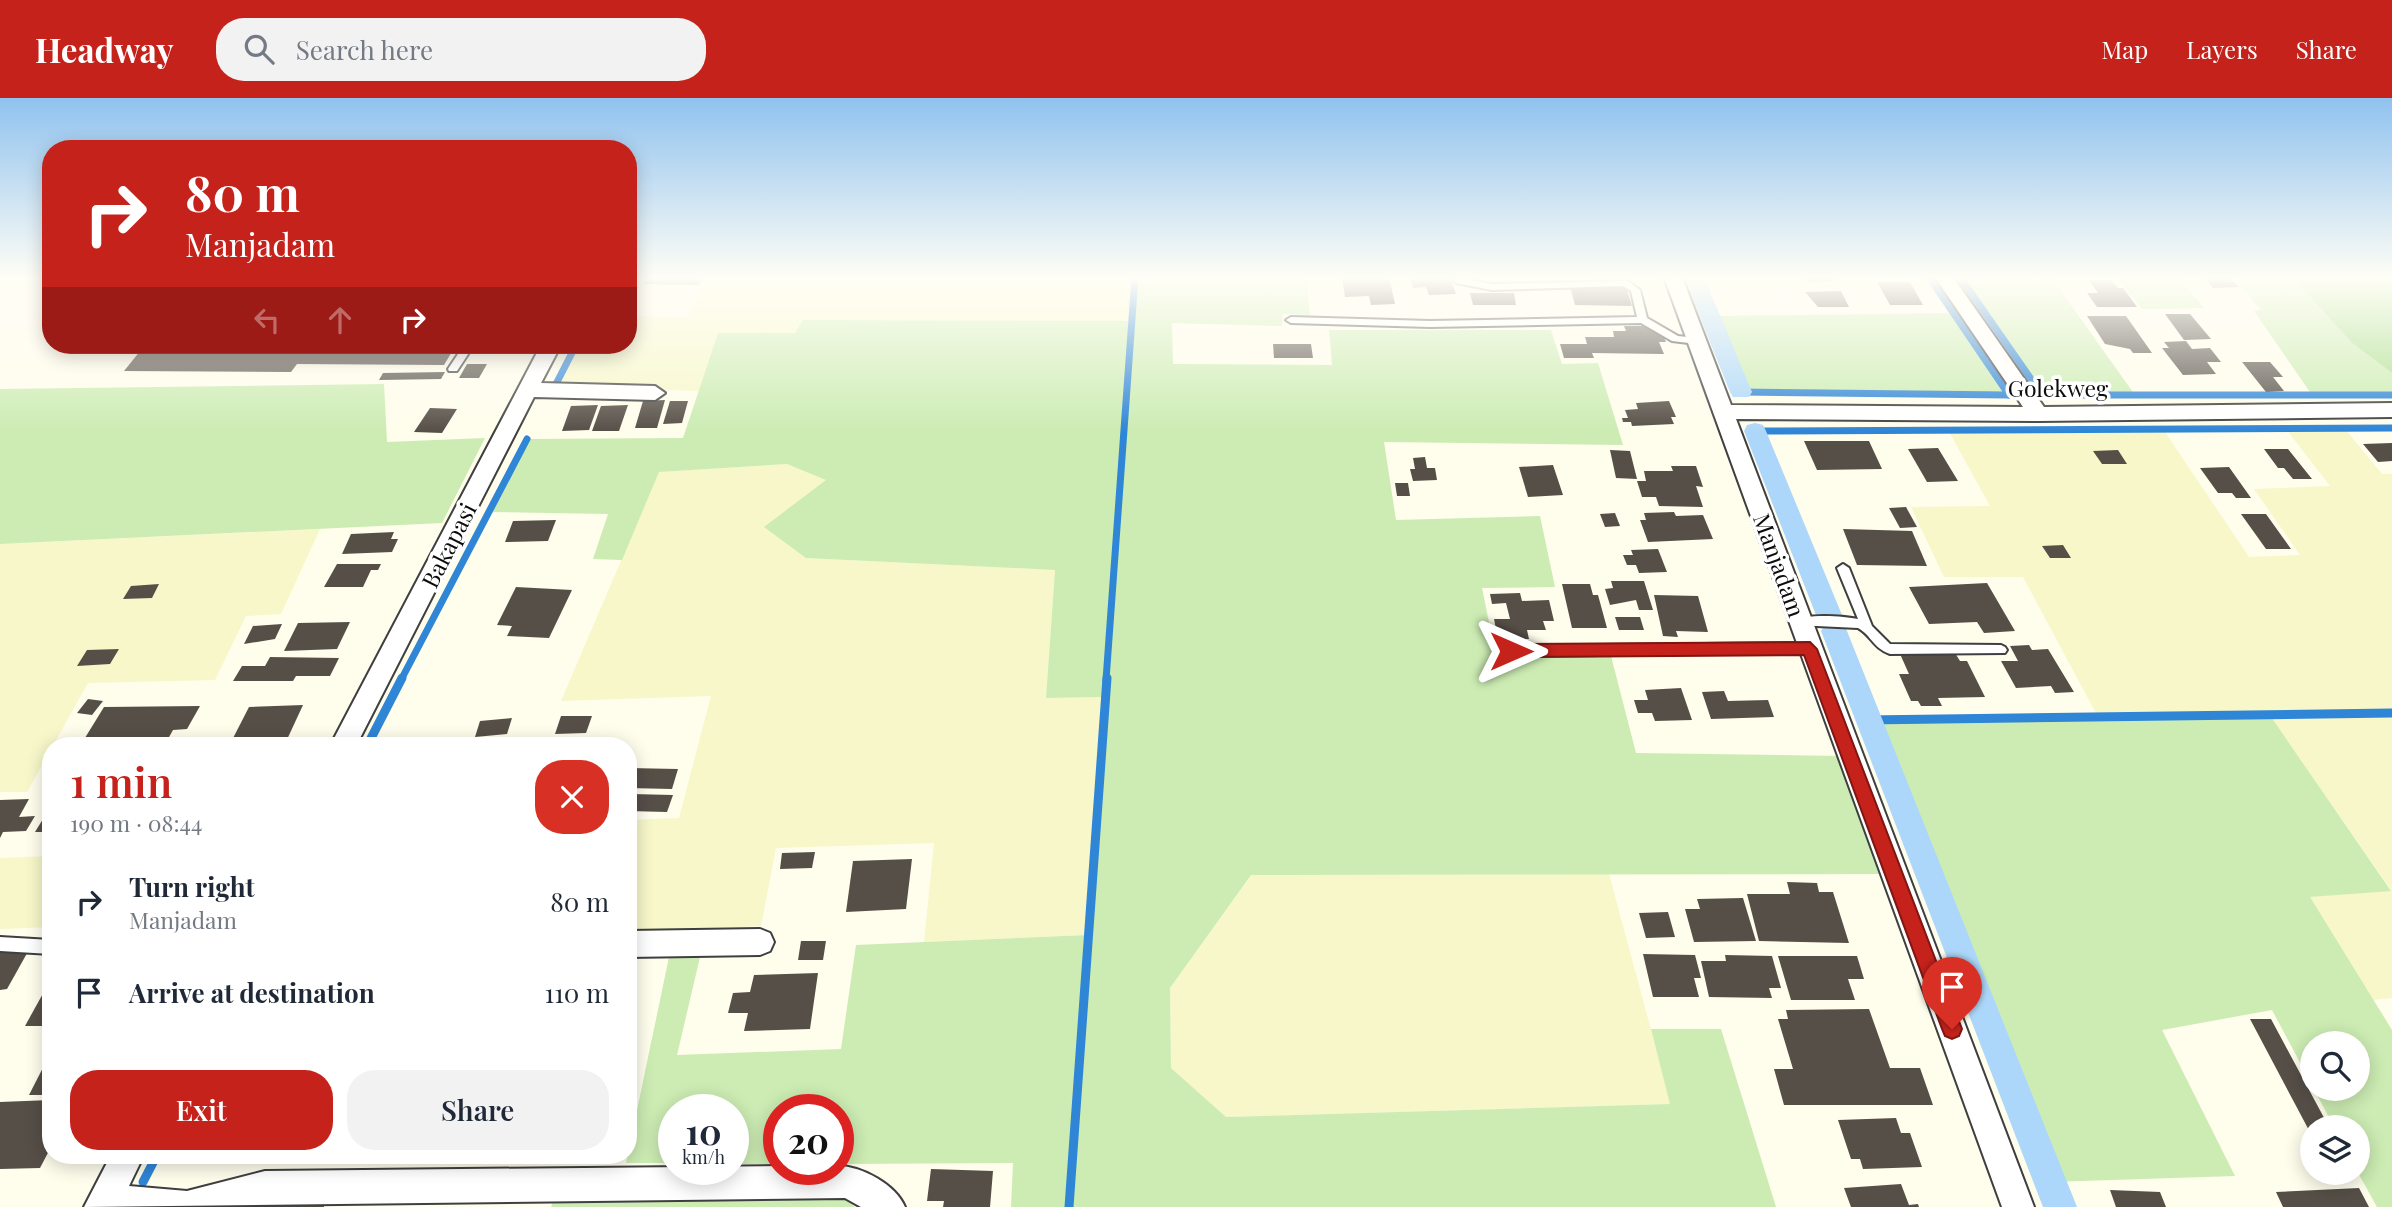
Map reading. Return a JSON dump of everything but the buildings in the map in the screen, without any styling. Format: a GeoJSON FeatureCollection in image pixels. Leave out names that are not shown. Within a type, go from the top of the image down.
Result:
{"type":"FeatureCollection","features":[{"type":"Feature","properties":{"kind":"street","name":"Manjadam"},"geometry":{"type":"LineString","coordinates":[[1692,329],[2018,1207]]}},
{"type":"Feature","properties":{"kind":"street"},"geometry":{"type":"LineString","coordinates":[[1981,329],[2022,386],[2038,414]]}},
{"type":"Feature","properties":{"kind":"street","name":"Bakapasi"},"geometry":{"type":"LineString","coordinates":[[348,737],[546,354]]}},
{"type":"Feature","properties":{"kind":"street"},"geometry":{"type":"LineString","coordinates":[[528,390],[655,393]]}},
{"type":"Feature","properties":{"kind":"street","name":"Golekweg"},"geometry":{"type":"LineString","coordinates":[[1725,412],[2038,414],[2392,410]]}},
{"type":"Feature","properties":{"kind":"street"},"geometry":{"type":"LineString","coordinates":[[637,944],[760,942]]}},
{"type":"Feature","properties":{"kind":"street"},"geometry":{"type":"LineString","coordinates":[[123,1164],[102,1203],[187,1207],[265,1187],[831,1182],[858,1186],[890,1207]]}},
{"type":"Feature","properties":{"kind":"lane"},"geometry":{"type":"LineString","coordinates":[[1657,329],[1676,340],[1697,341]]}},
{"type":"Feature","properties":{"kind":"lane"},"geometry":{"type":"LineString","coordinates":[[453,369],[463,354]]}},
{"type":"Feature","properties":{"kind":"lane"},"geometry":{"type":"LineString","coordinates":[[1843,568],[1867,627],[1880,645],[1889,649],[2001,650]]}},
{"type":"Feature","properties":{"kind":"lane"},"geometry":{"type":"LineString","coordinates":[[1800,622],[1860,622],[1867,627]]}},
{"type":"Feature","properties":{"kind":"lane"},"geometry":{"type":"LineString","coordinates":[[1511,651],[1810,649]]}},
{"type":"Feature","properties":{"kind":"lane"},"geometry":{"type":"LineString","coordinates":[[0,944],[42,946]]}},
{"type":"Feature","properties":{"kind":"green space"},"geometry":{"type":"Polygon","coordinates":[[[637,329],[798,329],[795,333],[718,333],[699,391],[555,386],[571,354],[637,354],[637,329]]]}},
{"type":"Feature","properties":{"kind":"green space"},"geometry":{"type":"Polygon","coordinates":[[[798,329],[1172,329],[1173,364],[1332,365],[1329,330],[1551,330],[1562,364],[1598,363],[1623,445],[1384,442],[1396,520],[1540,516],[1555,587],[1482,588],[1496,657],[1611,656],[1636,753],[1840,756],[1883,874],[1251,875],[1170,988],[1171,1068],[1226,1117],[1670,1104],[1651,1029],[1721,1029],[1776,1207],[1011,1207],[1013,1163],[854,1164],[854,1094],[763,1094],[763,1164],[749,1164],[749,1094],[658,1094],[658,1163],[637,1163],[637,1110],[669,957],[700,957],[677,1055],[841,1049],[856,945],[1088,935],[1105,697],[1046,698],[1055,570],[806,558],[764,527],[826,480],[787,464],[659,472],[622,560],[593,559],[608,514],[489,512],[527,439],[683,438],[718,333],[795,333],[798,329]]]}},
{"type":"Feature","properties":{"kind":"green space"},"geometry":{"type":"Polygon","coordinates":[[[1715,329],[1964,329],[2009,395],[1741,392],[1715,329]]]}},
{"type":"Feature","properties":{"kind":"green space"},"geometry":{"type":"Polygon","coordinates":[[[1996,329],[2088,329],[2135,395],[2042,395],[1996,329]]]}},
{"type":"Feature","properties":{"kind":"green space"},"geometry":{"type":"Polygon","coordinates":[[[2266,329],[2339,329],[2352,343],[2392,373],[2392,395],[2312,395],[2266,329]]]}},
{"type":"Feature","properties":{"kind":"green space"},"geometry":{"type":"Polygon","coordinates":[[[2339,329],[2392,329],[2392,373],[2352,343],[2339,329]]]}},
{"type":"Feature","properties":{"kind":"green space"},"geometry":{"type":"Polygon","coordinates":[[[384,384],[387,442],[485,438],[442,523],[0,544],[0,389],[384,384]]]}},
{"type":"Feature","properties":{"kind":"green space"},"geometry":{"type":"Polygon","coordinates":[[[2163,429],[2249,557],[2300,555],[2254,489],[2330,486],[2286,429],[2345,429],[2382,474],[2392,474],[2392,998],[2373,1000],[2309,897],[2391,890],[2269,715],[2098,717],[2023,577],[1944,577],[1911,507],[1990,506],[1948,430],[2163,429]]]}},
{"type":"Feature","properties":{"kind":"green space"},"geometry":{"type":"Polygon","coordinates":[[[787,464],[827,480],[806,558],[1055,570],[1046,698],[1105,697],[1088,935],[924,942],[934,843],[776,848],[761,926],[637,932],[637,820],[679,818],[711,696],[561,701],[659,472],[787,464]]]}},
{"type":"Feature","properties":{"kind":"green space"},"geometry":{"type":"Polygon","coordinates":[[[320,529],[281,614],[246,616],[215,680],[88,683],[58,737],[42,737],[42,765],[27,792],[0,792],[0,544],[320,529]]]}},
{"type":"Feature","properties":{"kind":"green space"},"geometry":{"type":"Polygon","coordinates":[[[2269,714],[2391,891],[2310,897],[2392,1030],[2392,1207],[2377,1207],[2365,1185],[2370,1185],[2370,1115],[2328,1115],[2320,1101],[2370,1101],[2370,1031],[2300,1031],[2300,1062],[2272,1010],[2162,1030],[2235,1176],[2050,1182],[1866,720],[2269,714]]]}},
{"type":"Feature","properties":{"kind":"green space"},"geometry":{"type":"Polygon","coordinates":[[[42,856],[42,927],[0,929],[0,858],[42,856]]]}},
{"type":"Feature","properties":{"kind":"green space"},"geometry":{"type":"Polygon","coordinates":[[[1609,874],[1671,1104],[1226,1117],[1171,1068],[1170,988],[1251,875],[1609,874]]]}},
{"type":"Feature","properties":{"kind":"green space"},"geometry":{"type":"Polygon","coordinates":[[[829,1187],[855,1207],[551,1207],[558,1190],[829,1187]]]}},
{"type":"Feature","properties":{"kind":"waterway"},"geometry":{"type":"LineString","coordinates":[[1106,680],[1131,329]]}},
{"type":"Feature","properties":{"kind":"waterway"},"geometry":{"type":"LineString","coordinates":[[1715,329],[1741,392]]}},
{"type":"Feature","properties":{"kind":"waterway"},"geometry":{"type":"LineString","coordinates":[[1741,392],[2009,395],[1964,329]]}},
{"type":"Feature","properties":{"kind":"waterway"},"geometry":{"type":"LineString","coordinates":[[1996,329],[2042,395],[2392,395]]}},
{"type":"Feature","properties":{"kind":"waterway"},"geometry":{"type":"LineString","coordinates":[[555,386],[571,354]]}},
{"type":"Feature","properties":{"kind":"waterway"},"geometry":{"type":"LineString","coordinates":[[1755,431],[2392,428]]}},
{"type":"Feature","properties":{"kind":"waterway"},"geometry":{"type":"LineString","coordinates":[[1755,431],[1829,615]]}},
{"type":"Feature","properties":{"kind":"waterway"},"geometry":{"type":"LineString","coordinates":[[401,680],[527,439]]}},
{"type":"Feature","properties":{"kind":"waterway"},"geometry":{"type":"LineString","coordinates":[[1834,631],[2060,1207]]}},
{"type":"Feature","properties":{"kind":"waterway"},"geometry":{"type":"LineString","coordinates":[[372,737],[402,678]]}},
{"type":"Feature","properties":{"kind":"waterway"},"geometry":{"type":"LineString","coordinates":[[1069,1207],[1107,678]]}},
{"type":"Feature","properties":{"kind":"waterway"},"geometry":{"type":"LineString","coordinates":[[1866,720],[2392,713]]}},
{"type":"Feature","properties":{"kind":"waterway"},"geometry":{"type":"LineString","coordinates":[[143,1182],[152,1164]]}},
{"type":"Feature","properties":{"kind":"route"},"geometry":{"type":"LineString","coordinates":[[1511,651],[1810,649],[1952,1029]]}}]}
